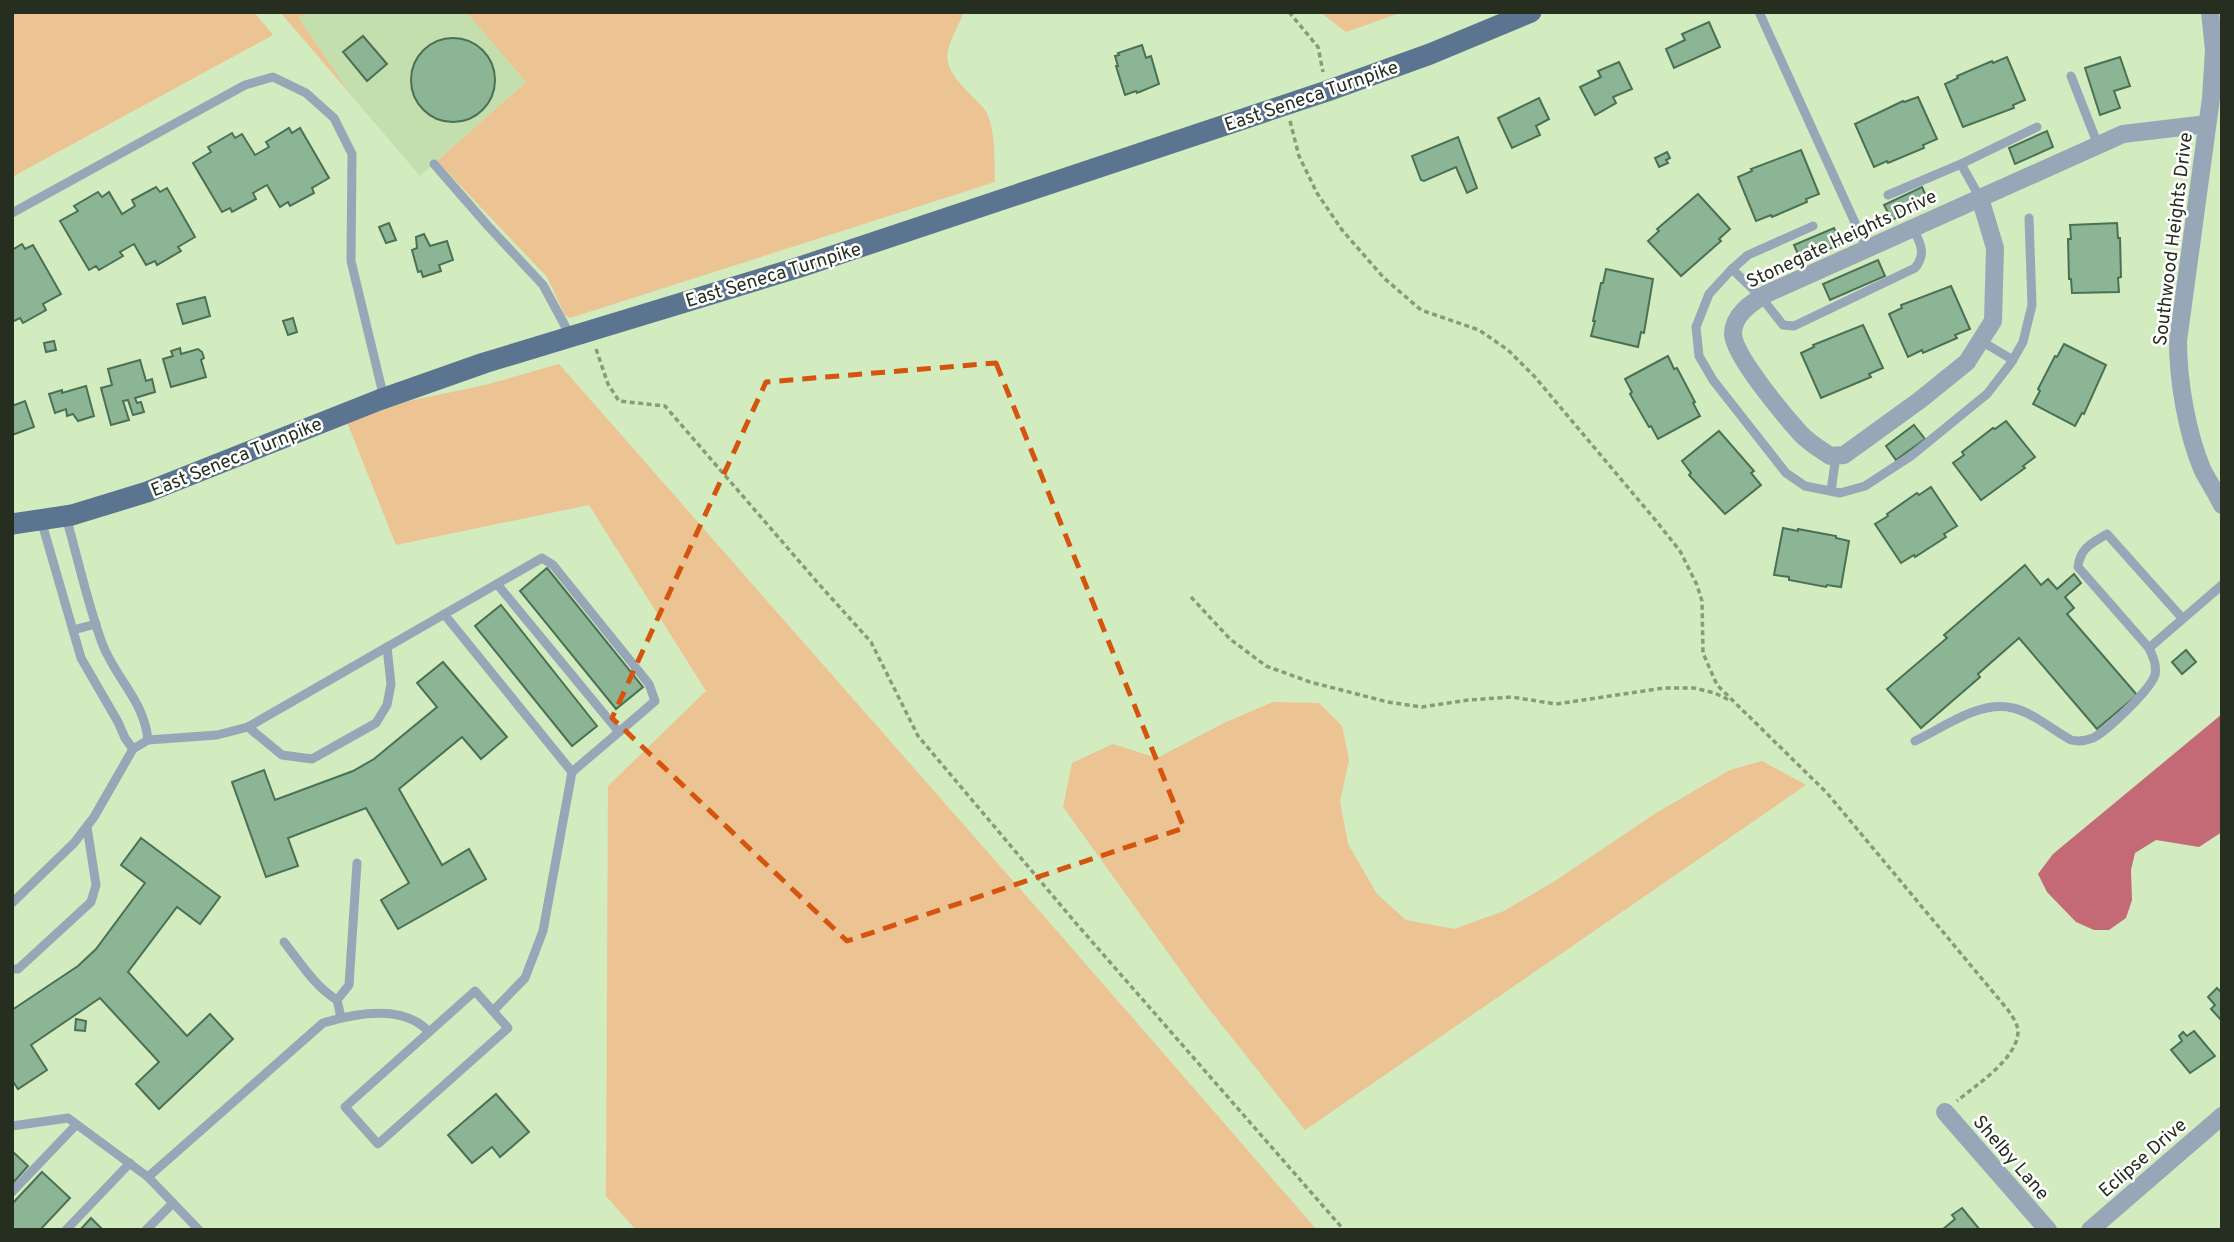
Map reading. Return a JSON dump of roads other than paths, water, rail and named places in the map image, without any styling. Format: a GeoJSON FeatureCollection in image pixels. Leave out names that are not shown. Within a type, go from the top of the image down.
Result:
{"type":"FeatureCollection","features":[{"type":"Feature","properties":{"kind":"main road","name":"East Seneca Turnpike"},"geometry":{"type":"LineString","coordinates":[[12,524],[65,516],[147,492],[384,398],[484,363],[800,267],[1327,92],[1430,54],[1531,12]]}},
{"type":"Feature","properties":{"kind":"street","name":"Southwood Heights Drive"},"geometry":{"type":"LineString","coordinates":[[2210,12],[2214,50],[2207,124],[2178,341],[2178,365],[2189,425],[2199,458],[2222,505]]}},
{"type":"Feature","properties":{"kind":"street","name":"Stonegate Heights Drive"},"geometry":{"type":"LineString","coordinates":[[1836,456],[1830,456],[1802,435],[1753,374],[1736,348],[1733,332],[1744,307],[2123,134],[2207,124]]}},
{"type":"Feature","properties":{"kind":"street"},"geometry":{"type":"LineString","coordinates":[[1836,456],[1844,455],[1967,362],[1993,321],[1994,248],[1980,198]]}},
{"type":"Feature","properties":{"kind":"street","name":"Shelby Lane"},"geometry":{"type":"LineString","coordinates":[[1945,1112],[2048,1230]]}},
{"type":"Feature","properties":{"kind":"street","name":"Eclipse Drive"},"geometry":{"type":"LineString","coordinates":[[2090,1230],[2222,1116]]}},
{"type":"Feature","properties":{"kind":"lane"},"geometry":{"type":"LineString","coordinates":[[1759,12],[1867,249]]}},
{"type":"Feature","properties":{"kind":"lane"},"geometry":{"type":"LineString","coordinates":[[2071,76],[2098,145]]}},
{"type":"Feature","properties":{"kind":"lane"},"geometry":{"type":"LineString","coordinates":[[12,213],[245,85],[273,77],[306,93],[334,118],[352,154],[351,261],[384,398]]}},
{"type":"Feature","properties":{"kind":"lane"},"geometry":{"type":"LineString","coordinates":[[1888,195],[2037,127]]}},
{"type":"Feature","properties":{"kind":"lane"},"geometry":{"type":"LineString","coordinates":[[1961,163],[1980,198]]}},
{"type":"Feature","properties":{"kind":"lane"},"geometry":{"type":"LineString","coordinates":[[434,164],[543,285],[580,334]]}},
{"type":"Feature","properties":{"kind":"lane"},"geometry":{"type":"LineString","coordinates":[[1813,226],[1748,255],[1709,295],[1696,327],[1699,356],[1713,380],[1786,473],[1805,486],[1840,493],[1865,486],[1911,456],[1987,394],[2013,360],[2023,342],[2032,305],[2029,218]]}},
{"type":"Feature","properties":{"kind":"lane"},"geometry":{"type":"LineString","coordinates":[[1732,269],[1761,297],[1783,325],[1794,326],[1915,268],[1922,261],[1923,249],[1913,228]]}},
{"type":"Feature","properties":{"kind":"lane"},"geometry":{"type":"LineString","coordinates":[[1981,341],[2013,360]]}},
{"type":"Feature","properties":{"kind":"lane"},"geometry":{"type":"LineString","coordinates":[[1831,491],[1836,456]]}},
{"type":"Feature","properties":{"kind":"lane"},"geometry":{"type":"LineString","coordinates":[[65,516],[103,645],[140,709],[148,740]]}},
{"type":"Feature","properties":{"kind":"lane"},"geometry":{"type":"LineString","coordinates":[[41,520],[81,659],[133,749]]}},
{"type":"Feature","properties":{"kind":"lane"},"geometry":{"type":"LineString","coordinates":[[1915,741],[1979,710],[1993,707],[2014,708],[2078,742],[2096,736],[2148,688],[2154,675],[2155,663],[2149,648],[2078,567],[2079,555],[2092,542],[2107,534],[2183,619]]}},
{"type":"Feature","properties":{"kind":"lane"},"geometry":{"type":"LineString","coordinates":[[12,902],[74,844],[133,749],[148,740],[218,735],[248,727],[542,558],[553,565],[649,684],[655,701],[572,772],[543,931],[525,978],[493,1012]]}},
{"type":"Feature","properties":{"kind":"lane"},"geometry":{"type":"LineString","coordinates":[[497,583],[619,732]]}},
{"type":"Feature","properties":{"kind":"lane"},"geometry":{"type":"LineString","coordinates":[[2149,648],[2222,585]]}},
{"type":"Feature","properties":{"kind":"lane"},"geometry":{"type":"LineString","coordinates":[[444,614],[572,772]]}},
{"type":"Feature","properties":{"kind":"lane"},"geometry":{"type":"LineString","coordinates":[[73,630],[96,624]]}},
{"type":"Feature","properties":{"kind":"lane"},"geometry":{"type":"LineString","coordinates":[[248,727],[282,755],[312,760],[376,723],[387,705],[391,684],[387,647]]}},
{"type":"Feature","properties":{"kind":"lane"},"geometry":{"type":"LineString","coordinates":[[12,968],[18,969],[91,902],[96,885],[87,827]]}},
{"type":"Feature","properties":{"kind":"lane"},"geometry":{"type":"LineString","coordinates":[[337,1000],[349,985],[356,863]]}},
{"type":"Feature","properties":{"kind":"lane"},"geometry":{"type":"LineString","coordinates":[[284,942],[318,984],[337,1000],[341,1017]]}},
{"type":"Feature","properties":{"kind":"lane"},"geometry":{"type":"LineString","coordinates":[[475,992],[493,1012],[508,1028],[378,1144],[345,1107],[475,992]]}},
{"type":"Feature","properties":{"kind":"lane"},"geometry":{"type":"LineString","coordinates":[[148,1177],[323,1023],[341,1017],[385,1013],[420,1022],[429,1032]]}},
{"type":"Feature","properties":{"kind":"lane"},"geometry":{"type":"LineString","coordinates":[[12,1126],[68,1118],[148,1177],[199,1230]]}},
{"type":"Feature","properties":{"kind":"lane"},"geometry":{"type":"LineString","coordinates":[[12,1192],[76,1125]]}},
{"type":"Feature","properties":{"kind":"lane"},"geometry":{"type":"LineString","coordinates":[[66,1230],[130,1163]]}},
{"type":"Feature","properties":{"kind":"lane"},"geometry":{"type":"LineString","coordinates":[[146,1230],[173,1203]]}}]}
